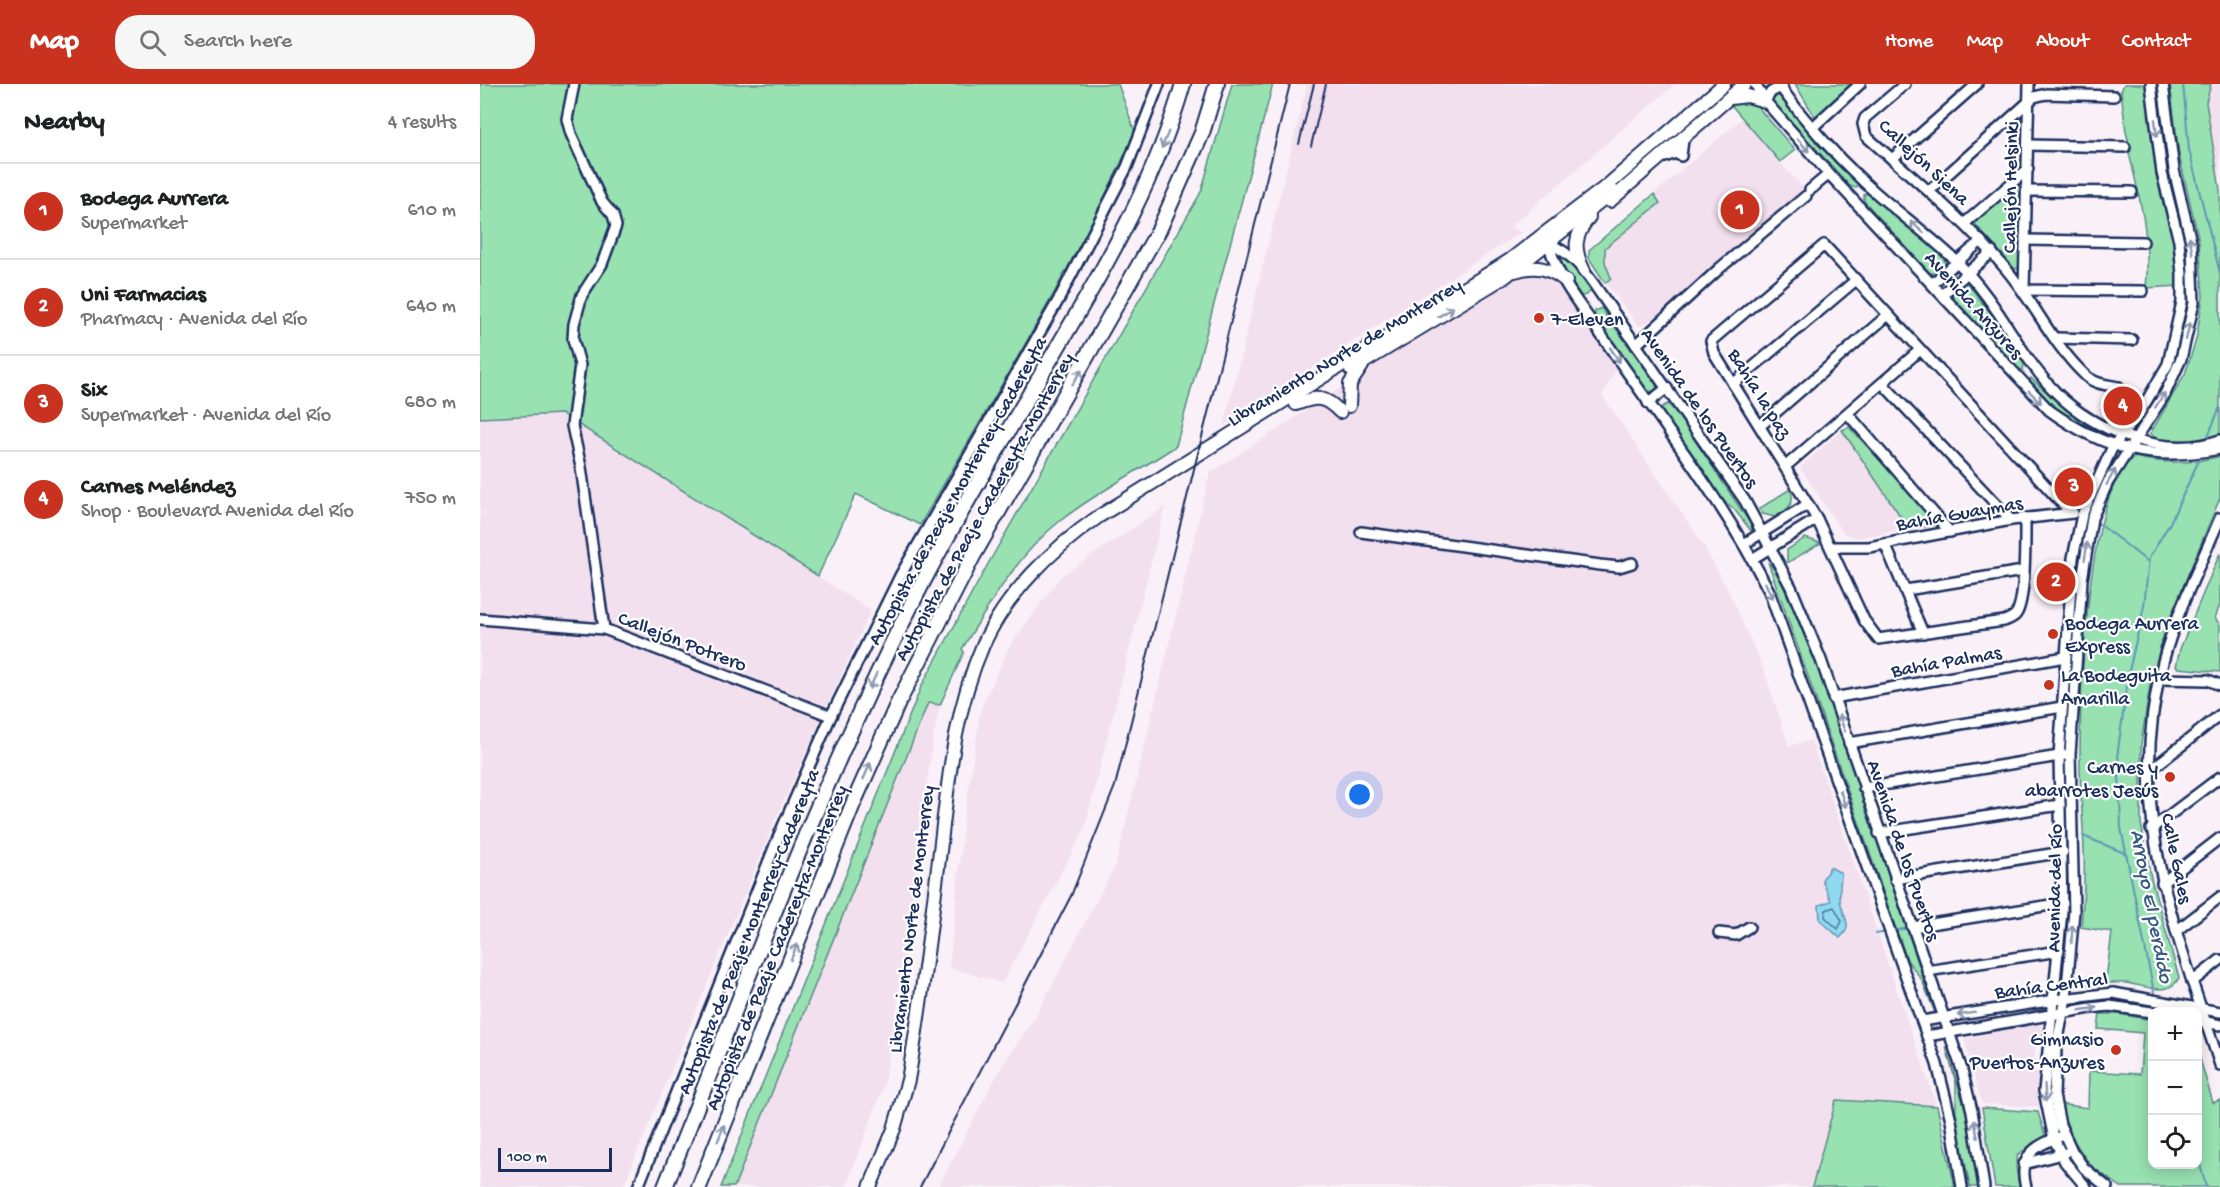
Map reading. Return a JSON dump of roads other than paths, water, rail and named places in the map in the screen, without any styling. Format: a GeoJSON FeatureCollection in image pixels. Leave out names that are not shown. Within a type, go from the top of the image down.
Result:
{"type":"FeatureCollection","features":[{"type":"Feature","properties":{"kind":"highway","name":"Autopista de Peaje Monterrey-Cadereyta"},"geometry":{"type":"LineString","coordinates":[[665,1187],[817,808],[873,680],[966,504],[1122,235],[1164,141],[1183,84]]}},
{"type":"Feature","properties":{"kind":"highway","name":"Autopista de Peaje Cadereyta-Monterrey"},"geometry":{"type":"LineString","coordinates":[[699,1187],[849,814],[898,703],[983,538],[1159,231],[1198,142],[1217,84]]}},
{"type":"Feature","properties":{"kind":"main road","name":"Libramiento Norte de Monterrey"},"geometry":{"type":"LineString","coordinates":[[1613,187],[1726,84]]}},
{"type":"Feature","properties":{"kind":"main road","name":"Libramiento Norte de Monterrey"},"geometry":{"type":"LineString","coordinates":[[870,1187],[894,1130],[908,1080],[949,768],[964,699],[981,653],[1002,614],[1030,577],[1057,549],[1082,528],[1510,260],[1613,187],[1734,84]]}},
{"type":"Feature","properties":{"kind":"main road"},"geometry":{"type":"LineString","coordinates":[[1581,228],[1745,84]]}},
{"type":"Feature","properties":{"kind":"main road"},"geometry":{"type":"LineString","coordinates":[[1730,98],[1748,96],[1765,101]]}},
{"type":"Feature","properties":{"kind":"main road"},"geometry":{"type":"LineString","coordinates":[[1465,287],[1486,279],[1535,248],[1549,244],[1556,232],[1613,187],[1647,172]]}},
{"type":"Feature","properties":{"kind":"main road"},"geometry":{"type":"LineString","coordinates":[[1584,271],[1575,245],[1581,228],[1613,187]]}},
{"type":"Feature","properties":{"kind":"main road","name":"Libramiento Norte de Monterrey"},"geometry":{"type":"LineString","coordinates":[[981,653],[1033,580],[1089,529],[1506,276],[1549,244]]}},
{"type":"Feature","properties":{"kind":"main road"},"geometry":{"type":"LineString","coordinates":[[1506,276],[1522,269],[1540,267],[1553,271],[1566,281]]}},
{"type":"Feature","properties":{"kind":"main road"},"geometry":{"type":"LineString","coordinates":[[1296,404],[1314,397],[1322,398],[1345,409],[1350,384],[1367,361]]}},
{"type":"Feature","properties":{"kind":"street"},"geometry":{"type":"LineString","coordinates":[[574,84],[567,119],[571,134],[602,202],[613,215],[616,226],[602,264],[582,295],[574,324],[574,345],[580,365],[572,426],[604,629]]}},
{"type":"Feature","properties":{"kind":"street"},"geometry":{"type":"LineString","coordinates":[[638,1187],[780,833],[831,716],[906,566],[1059,299],[1127,167],[1159,84]]}},
{"type":"Feature","properties":{"kind":"street","name":"Avenida Anzures"},"geometry":{"type":"LineString","coordinates":[[1755,84],[1765,101],[1851,198],[1933,283],[2038,400],[2064,421],[2086,435],[2113,446],[2153,455],[2181,456],[2220,449]]}},
{"type":"Feature","properties":{"kind":"street"},"geometry":{"type":"LineString","coordinates":[[1813,127],[1860,84]]}},
{"type":"Feature","properties":{"kind":"street","name":"Callejón Siena"},"geometry":{"type":"LineString","coordinates":[[1905,84],[1865,118],[1863,124],[1866,136],[1929,190],[1982,241],[2024,290],[2086,377],[2095,382],[2119,387]]}},
{"type":"Feature","properties":{"kind":"street"},"geometry":{"type":"LineString","coordinates":[[1892,159],[1977,84]]}},
{"type":"Feature","properties":{"kind":"street","name":"Callejón Helsinki"},"geometry":{"type":"LineString","coordinates":[[2024,290],[2029,84]]}},
{"type":"Feature","properties":{"kind":"street","name":"Avenida del Río"},"geometry":{"type":"LineString","coordinates":[[2107,1187],[2084,1168],[2053,1117],[2045,1071],[2055,1000],[2062,907],[2063,852],[2059,756],[2073,558],[2082,515],[2113,446],[2139,414],[2168,364],[2182,303],[2179,241],[2162,173],[2151,84]]}},
{"type":"Feature","properties":{"kind":"street","name":"Avenida del Río"},"geometry":{"type":"LineString","coordinates":[[2086,1187],[2060,1154],[2054,1139],[2053,1117],[2055,1066],[2066,998],[2074,911],[2070,754],[2082,580],[2092,518],[2108,482],[2165,394],[2181,359],[2194,303],[2192,246],[2174,170],[2163,84]]}},
{"type":"Feature","properties":{"kind":"street"},"geometry":{"type":"LineString","coordinates":[[1765,101],[1780,85]]}},
{"type":"Feature","properties":{"kind":"street","name":"Avenida Anzures"},"geometry":{"type":"LineString","coordinates":[[1780,85],[1813,127],[1866,184],[1968,274],[2033,368],[2068,405],[2121,434],[2135,439],[2171,446],[2220,440]]}},
{"type":"Feature","properties":{"kind":"street"},"geometry":{"type":"LineString","coordinates":[[1929,190],[2029,100],[2046,94],[2114,96]]}},
{"type":"Feature","properties":{"kind":"street"},"geometry":{"type":"LineString","coordinates":[[2028,145],[2125,147]]}},
{"type":"Feature","properties":{"kind":"street"},"geometry":{"type":"LineString","coordinates":[[1965,223],[2028,169]]}},
{"type":"Feature","properties":{"kind":"street"},"geometry":{"type":"LineString","coordinates":[[2162,173],[2174,170]]}},
{"type":"Feature","properties":{"kind":"street"},"geometry":{"type":"LineString","coordinates":[[1636,345],[1720,268],[1829,174]]}},
{"type":"Feature","properties":{"kind":"street"},"geometry":{"type":"LineString","coordinates":[[1851,198],[1866,184]]}},
{"type":"Feature","properties":{"kind":"street"},"geometry":{"type":"LineString","coordinates":[[2028,191],[2132,192]]}},
{"type":"Feature","properties":{"kind":"street"},"geometry":{"type":"LineString","coordinates":[[2026,240],[2143,242]]}},
{"type":"Feature","properties":{"kind":"street"},"geometry":{"type":"LineString","coordinates":[[1933,283],[1982,241]]}},
{"type":"Feature","properties":{"kind":"street","name":"Avenida de los Puertos"},"geometry":{"type":"LineString","coordinates":[[1549,244],[1566,253],[1584,271],[1667,388],[1763,532],[1803,613],[1949,1032],[1972,1111],[1984,1187]]}},
{"type":"Feature","properties":{"kind":"street","name":"Avenida de los Puertos"},"geometry":{"type":"LineString","coordinates":[[1549,244],[1566,281],[1744,544],[1769,591],[1947,1097],[1962,1187]]}},
{"type":"Feature","properties":{"kind":"street","name":"Bahía la paz"},"geometry":{"type":"LineString","coordinates":[[2025,518],[2023,571],[2019,608],[2015,616],[2004,621],[1885,639],[1873,635],[1817,519],[1710,344],[1716,336],[1824,245],[2070,512]]}},
{"type":"Feature","properties":{"kind":"street"},"geometry":{"type":"LineString","coordinates":[[1943,294],[1992,252]]}},
{"type":"Feature","properties":{"kind":"street"},"geometry":{"type":"LineString","coordinates":[[1733,384],[1856,280]]}},
{"type":"Feature","properties":{"kind":"street"},"geometry":{"type":"LineString","coordinates":[[2024,290],[2143,291]]}},
{"type":"Feature","properties":{"kind":"street"},"geometry":{"type":"LineString","coordinates":[[2182,303],[2194,303]]}},
{"type":"Feature","properties":{"kind":"street"},"geometry":{"type":"LineString","coordinates":[[1760,426],[1888,315]]}},
{"type":"Feature","properties":{"kind":"street"},"geometry":{"type":"LineString","coordinates":[[2056,338],[2132,340]]}},
{"type":"Feature","properties":{"kind":"street"},"geometry":{"type":"LineString","coordinates":[[1786,466],[1920,350]]}},
{"type":"Feature","properties":{"kind":"street"},"geometry":{"type":"LineString","coordinates":[[2020,380],[2033,368]]}},
{"type":"Feature","properties":{"kind":"street"},"geometry":{"type":"LineString","coordinates":[[1883,384],[2011,520]]}},
{"type":"Feature","properties":{"kind":"street"},"geometry":{"type":"LineString","coordinates":[[1648,403],[1667,388]]}},
{"type":"Feature","properties":{"kind":"street"},"geometry":{"type":"LineString","coordinates":[[1848,414],[1950,532]]}},
{"type":"Feature","properties":{"kind":"street"},"geometry":{"type":"LineString","coordinates":[[1744,544],[1808,504]]}},
{"type":"Feature","properties":{"kind":"street","name":"Bahía Guaymas"},"geometry":{"type":"LineString","coordinates":[[1832,547],[1851,548],[1886,544],[2011,520],[2070,512],[2092,518]]}},
{"type":"Feature","properties":{"kind":"street","name":"Calle Gales"},"geometry":{"type":"LineString","coordinates":[[2202,1007],[2162,883],[2151,829],[2148,772],[2163,659],[2220,518]]}},
{"type":"Feature","properties":{"kind":"street"},"geometry":{"type":"LineString","coordinates":[[1752,559],[1817,519]]}},
{"type":"Feature","properties":{"kind":"street"},"geometry":{"type":"LineString","coordinates":[[1361,532],[1600,565],[1619,567],[1632,562]]}},
{"type":"Feature","properties":{"kind":"street"},"geometry":{"type":"LineString","coordinates":[[1886,544],[1923,633]]}},
{"type":"Feature","properties":{"kind":"street"},"geometry":{"type":"LineString","coordinates":[[1906,590],[2023,571]]}},
{"type":"Feature","properties":{"kind":"street","name":"Callejón Potrero"},"geometry":{"type":"LineString","coordinates":[[480,619],[604,629],[831,716]]}},
{"type":"Feature","properties":{"kind":"street","name":"Bahía Palmas"},"geometry":{"type":"LineString","coordinates":[[1833,698],[2065,657]]}},
{"type":"Feature","properties":{"kind":"street"},"geometry":{"type":"LineString","coordinates":[[2159,679],[2208,680],[2220,685]]}},
{"type":"Feature","properties":{"kind":"street"},"geometry":{"type":"LineString","coordinates":[[1849,743],[2062,706]]}},
{"type":"Feature","properties":{"kind":"street"},"geometry":{"type":"LineString","coordinates":[[2148,772],[2220,715]]}},
{"type":"Feature","properties":{"kind":"street"},"geometry":{"type":"LineString","coordinates":[[1864,788],[2070,754]]}},
{"type":"Feature","properties":{"kind":"street"},"geometry":{"type":"LineString","coordinates":[[2151,829],[2220,777]]}},
{"type":"Feature","properties":{"kind":"street"},"geometry":{"type":"LineString","coordinates":[[1879,833],[2060,805]]}},
{"type":"Feature","properties":{"kind":"street"},"geometry":{"type":"LineString","coordinates":[[2162,883],[2220,837]]}},
{"type":"Feature","properties":{"kind":"street"},"geometry":{"type":"LineString","coordinates":[[1895,879],[2063,852]]}},
{"type":"Feature","properties":{"kind":"street"},"geometry":{"type":"LineString","coordinates":[[2176,931],[2220,897]]}},
{"type":"Feature","properties":{"kind":"street"},"geometry":{"type":"LineString","coordinates":[[1912,927],[2062,907],[2074,911]]}},
{"type":"Feature","properties":{"kind":"street"},"geometry":{"type":"LineString","coordinates":[[1719,933],[1736,935],[1749,927]]}},
{"type":"Feature","properties":{"kind":"street"},"geometry":{"type":"LineString","coordinates":[[1927,971],[2059,951]]}},
{"type":"Feature","properties":{"kind":"street"},"geometry":{"type":"LineString","coordinates":[[2192,982],[2220,960]]}},
{"type":"Feature","properties":{"kind":"street","name":"Bahía Central"},"geometry":{"type":"LineString","coordinates":[[1922,1021],[2066,998],[2113,993],[2197,1007]]}},
{"type":"Feature","properties":{"kind":"street"},"geometry":{"type":"LineString","coordinates":[[2146,998],[2147,1011]]}},
{"type":"Feature","properties":{"kind":"street","name":"Bahía Central"},"geometry":{"type":"LineString","coordinates":[[1927,1036],[2109,1006],[2147,1011]]}},
{"type":"Feature","properties":{"kind":"street","name":"Bahía Central"},"geometry":{"type":"LineString","coordinates":[[2202,1008],[2220,1012]]}},
{"type":"Feature","properties":{"kind":"street"},"geometry":{"type":"LineString","coordinates":[[2202,1021],[2220,1024]]}},
{"type":"Feature","properties":{"kind":"street","name":"Calle Gales"},"geometry":{"type":"LineString","coordinates":[[2202,1021],[2220,1065]]}},
{"type":"Feature","properties":{"kind":"street"},"geometry":{"type":"LineString","coordinates":[[2026,1187],[2024,1164],[2031,1151],[2064,1136]]}},
{"type":"Feature","properties":{"kind":"street"},"geometry":{"type":"LineString","coordinates":[[2024,1164],[2072,1151]]}},
{"type":"Feature","properties":{"kind":"water"},"geometry":{"type":"Polygon","coordinates":[[[1830,867],[1841,873],[1841,904],[1847,928],[1840,938],[1820,920],[1819,905],[1831,901],[1822,880],[1830,867]]]}},
{"type":"Feature","properties":{"kind":"waterway","name":"Arroyo El perdido"},"geometry":{"type":"LineString","coordinates":[[2183,84],[2189,150],[2220,273]]}},
{"type":"Feature","properties":{"kind":"waterway","name":"Arroyo El perdido"},"geometry":{"type":"LineString","coordinates":[[2206,441],[2220,407]]}},
{"type":"Feature","properties":{"kind":"waterway","name":"Arroyo El perdido"},"geometry":{"type":"LineString","coordinates":[[2155,997],[2121,828],[2118,750],[2129,671],[2144,606],[2149,558],[2170,523],[2199,460]]}},
{"type":"Feature","properties":{"kind":"waterway"},"geometry":{"type":"LineString","coordinates":[[2098,523],[2148,562]]}},
{"type":"Feature","properties":{"kind":"waterway"},"geometry":{"type":"LineString","coordinates":[[2083,836],[2127,854]]}},
{"type":"Feature","properties":{"kind":"waterway"},"geometry":{"type":"LineString","coordinates":[[1893,931],[1908,928]]}},
{"type":"Feature","properties":{"kind":"waterway"},"geometry":{"type":"LineString","coordinates":[[1876,934],[1887,932]]}},
{"type":"Feature","properties":{"kind":"waterway","name":"Arroyo El perdido"},"geometry":{"type":"LineString","coordinates":[[2157,1003],[2158,1007]]}},
{"type":"Feature","properties":{"kind":"waterway","name":"Arroyo El perdido"},"geometry":{"type":"LineString","coordinates":[[2201,1169],[2206,1187]]}},
{"type":"Feature","properties":{"kind":"railway"},"geometry":{"type":"LineString","coordinates":[[920,1187],[1071,896],[1115,786],[1290,84]]}},
{"type":"Feature","properties":{"kind":"railway"},"geometry":{"type":"LineString","coordinates":[[1299,144],[1314,84]]}},
{"type":"Feature","properties":{"kind":"railway"},"geometry":{"type":"LineString","coordinates":[[1311,146],[1326,84]]}},
{"type":"Feature","properties":{"kind":"place","name":"Bodega Aurrera"},"geometry":{"type":"Point","coordinates":[1740,210]}},
{"type":"Feature","properties":{"kind":"place","name":"7-Eleven"},"geometry":{"type":"Point","coordinates":[1539,318]}},
{"type":"Feature","properties":{"kind":"place","name":"Carnes Meléndez"},"geometry":{"type":"Point","coordinates":[2123,406]}},
{"type":"Feature","properties":{"kind":"place","name":"Six"},"geometry":{"type":"Point","coordinates":[2074,487]}},
{"type":"Feature","properties":{"kind":"place","name":"Uni Farmacias"},"geometry":{"type":"Point","coordinates":[2056,582]}},
{"type":"Feature","properties":{"kind":"place","name":"Bodega Aurrera Express"},"geometry":{"type":"Point","coordinates":[2053,634]}},
{"type":"Feature","properties":{"kind":"place","name":"La Bodeguita Amarilla"},"geometry":{"type":"Point","coordinates":[2049,685]}},
{"type":"Feature","properties":{"kind":"place","name":"Carnes y abarrotes Jesús"},"geometry":{"type":"Point","coordinates":[2170,777]}},
{"type":"Feature","properties":{"kind":"place","name":"Gimnasio Puertos-Anzures"},"geometry":{"type":"Point","coordinates":[2116,1050]}}]}
